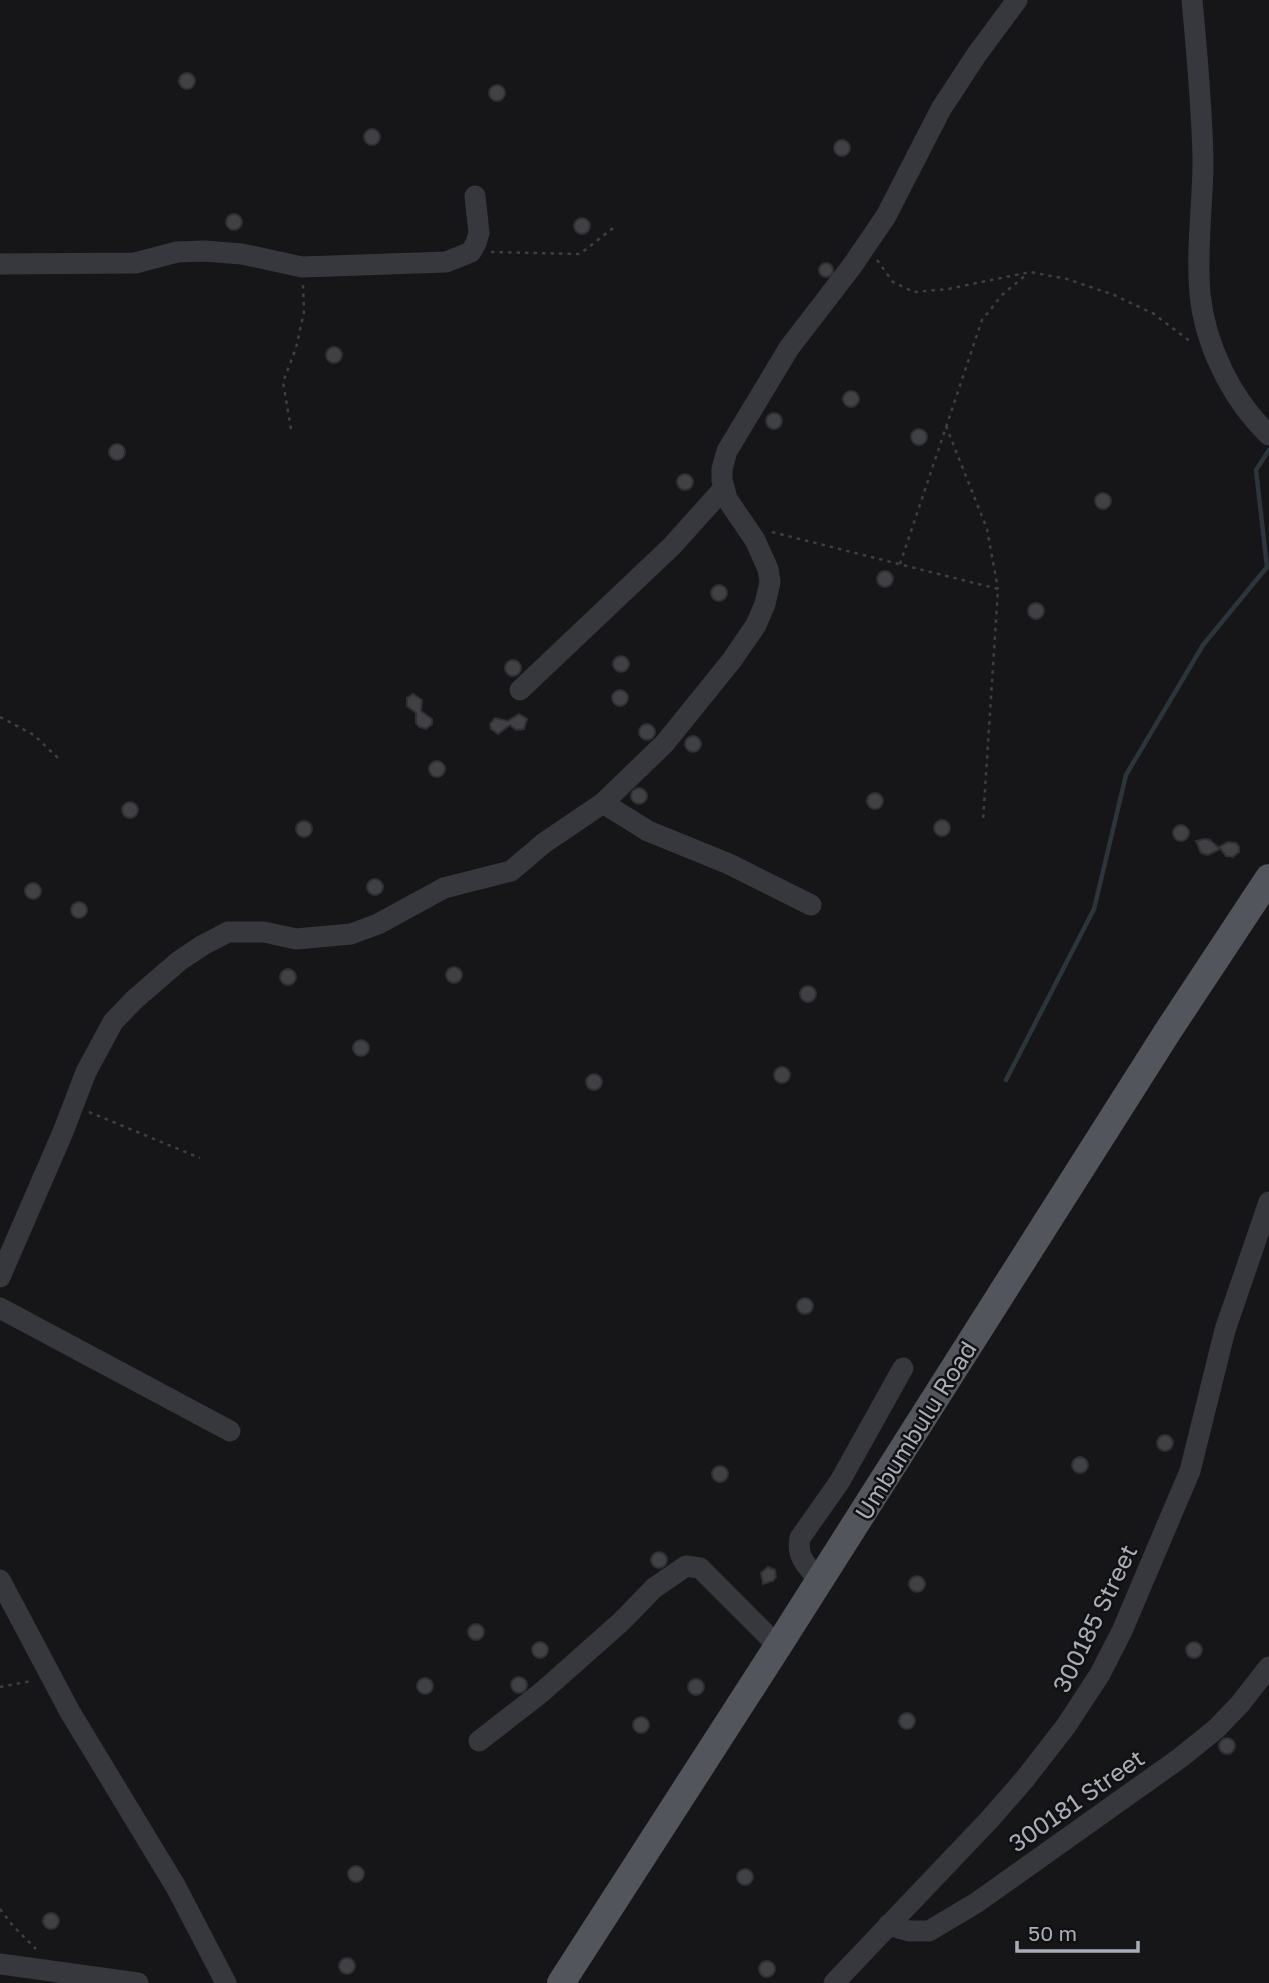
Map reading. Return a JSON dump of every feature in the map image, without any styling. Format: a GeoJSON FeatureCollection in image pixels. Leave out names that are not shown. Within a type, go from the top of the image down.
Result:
{"type":"FeatureCollection","features":[{"type":"Feature","properties":{"kind":"main road","name":"Umbumbulu Road"},"geometry":{"type":"LineString","coordinates":[[561,1983],[1198,984],[1269,878]]}},
{"type":"Feature","properties":{"kind":"street"},"geometry":{"type":"LineString","coordinates":[[0,1277],[86,1072],[113,1022],[151,985],[203,945],[228,932],[264,932],[296,939],[351,934],[378,924],[444,888],[511,871],[544,843],[603,803],[665,743],[732,660],[756,625],[770,582],[762,554],[727,499],[722,469],[727,451],[795,339],[886,216],[941,109],[1017,0]]}},
{"type":"Feature","properties":{"kind":"street"},"geometry":{"type":"LineString","coordinates":[[1192,0],[1202,131],[1200,294],[1205,324],[1239,400],[1269,435]]}},
{"type":"Feature","properties":{"kind":"street"},"geometry":{"type":"LineString","coordinates":[[0,264],[112,265],[135,263],[177,252],[204,251],[242,254],[302,267],[446,262],[471,251],[476,243],[479,233],[475,196]]}},
{"type":"Feature","properties":{"kind":"street"},"geometry":{"type":"LineString","coordinates":[[520,690],[672,546],[724,488]]}},
{"type":"Feature","properties":{"kind":"street"},"geometry":{"type":"LineString","coordinates":[[603,803],[648,831],[729,864],[811,905]]}},
{"type":"Feature","properties":{"kind":"street","name":"300185 Street"},"geometry":{"type":"LineString","coordinates":[[835,1983],[1024,1780],[1066,1726],[1100,1675],[1122,1631],[1190,1471],[1222,1340],[1269,1202]]}},
{"type":"Feature","properties":{"kind":"street"},"geometry":{"type":"LineString","coordinates":[[0,1308],[230,1431]]}},
{"type":"Feature","properties":{"kind":"street"},"geometry":{"type":"LineString","coordinates":[[819,1580],[800,1557],[800,1538],[840,1481],[903,1368]]}},
{"type":"Feature","properties":{"kind":"street"},"geometry":{"type":"LineString","coordinates":[[479,1741],[542,1692],[622,1622],[654,1588],[686,1566],[700,1568],[778,1646]]}},
{"type":"Feature","properties":{"kind":"street"},"geometry":{"type":"LineString","coordinates":[[0,1580],[96,1759],[176,1887],[226,1983]]}},
{"type":"Feature","properties":{"kind":"street","name":"300181 Street"},"geometry":{"type":"LineString","coordinates":[[888,1925],[909,1931],[929,1931],[976,1903],[1189,1751],[1216,1729],[1269,1667]]}},
{"type":"Feature","properties":{"kind":"street"},"geometry":{"type":"LineString","coordinates":[[0,1964],[138,1983]]}},
{"type":"Feature","properties":{"kind":"path"},"geometry":{"type":"LineString","coordinates":[[471,251],[580,254],[617,225]]}},
{"type":"Feature","properties":{"kind":"path"},"geometry":{"type":"LineString","coordinates":[[866,246],[893,282],[914,292],[948,289],[1030,272],[1067,279],[1114,295],[1154,314],[1221,363]]}},
{"type":"Feature","properties":{"kind":"path"},"geometry":{"type":"LineString","coordinates":[[291,429],[283,382],[296,348],[304,312],[302,267]]}},
{"type":"Feature","properties":{"kind":"path"},"geometry":{"type":"LineString","coordinates":[[900,564],[982,320],[1002,295],[1030,272]]}},
{"type":"Feature","properties":{"kind":"path"},"geometry":{"type":"LineString","coordinates":[[946,426],[987,529],[998,589],[983,821]]}},
{"type":"Feature","properties":{"kind":"path"},"geometry":{"type":"LineString","coordinates":[[745,525],[998,589]]}},
{"type":"Feature","properties":{"kind":"path"},"geometry":{"type":"LineString","coordinates":[[0,717],[34,735],[59,759]]}},
{"type":"Feature","properties":{"kind":"path"},"geometry":{"type":"LineString","coordinates":[[73,1105],[200,1158]]}},
{"type":"Feature","properties":{"kind":"path"},"geometry":{"type":"LineString","coordinates":[[0,1686],[51,1677]]}},
{"type":"Feature","properties":{"kind":"path"},"geometry":{"type":"LineString","coordinates":[[0,1909],[13,1927],[44,1956],[52,1972]]}},
{"type":"Feature","properties":{"kind":"building"},"geometry":{"type":"Polygon","coordinates":[[[187,73],[193,75],[193,87],[187,89],[181,87],[179,81],[181,75],[187,73]]]}},
{"type":"Feature","properties":{"kind":"building"},"geometry":{"type":"Polygon","coordinates":[[[497,85],[503,87],[503,99],[497,101],[491,99],[489,93],[491,87],[497,85]]]}},
{"type":"Feature","properties":{"kind":"building"},"geometry":{"type":"Polygon","coordinates":[[[372,129],[378,131],[378,143],[372,145],[366,143],[364,137],[366,131],[372,129]]]}},
{"type":"Feature","properties":{"kind":"building"},"geometry":{"type":"Polygon","coordinates":[[[842,140],[848,142],[848,154],[842,156],[836,154],[834,148],[836,142],[842,140]]]}},
{"type":"Feature","properties":{"kind":"building"},"geometry":{"type":"Polygon","coordinates":[[[234,214],[240,216],[240,228],[234,230],[228,228],[226,222],[228,216],[234,214]]]}},
{"type":"Feature","properties":{"kind":"building"},"geometry":{"type":"Polygon","coordinates":[[[582,218],[588,220],[588,232],[582,234],[576,232],[574,226],[576,220],[582,218]]]}},
{"type":"Feature","properties":{"kind":"building"},"geometry":{"type":"Polygon","coordinates":[[[823,263],[829,263],[833,270],[829,277],[823,277],[819,273],[819,267],[823,263]]]}},
{"type":"Feature","properties":{"kind":"building"},"geometry":{"type":"Polygon","coordinates":[[[334,347],[340,349],[340,361],[334,363],[328,361],[326,355],[328,349],[334,347]]]}},
{"type":"Feature","properties":{"kind":"building"},"geometry":{"type":"Polygon","coordinates":[[[851,391],[857,393],[857,405],[851,407],[845,405],[843,399],[845,393],[851,391]]]}},
{"type":"Feature","properties":{"kind":"building"},"geometry":{"type":"Polygon","coordinates":[[[774,413],[780,415],[780,427],[774,429],[768,427],[766,421],[768,415],[774,413]]]}},
{"type":"Feature","properties":{"kind":"building"},"geometry":{"type":"Polygon","coordinates":[[[919,429],[925,431],[925,443],[919,445],[913,443],[911,437],[913,431],[919,429]]]}},
{"type":"Feature","properties":{"kind":"building"},"geometry":{"type":"Polygon","coordinates":[[[117,444],[123,446],[123,458],[117,460],[111,458],[109,452],[111,446],[117,444]]]}},
{"type":"Feature","properties":{"kind":"building"},"geometry":{"type":"Polygon","coordinates":[[[685,474],[691,476],[691,488],[685,490],[679,488],[677,482],[679,476],[685,474]]]}},
{"type":"Feature","properties":{"kind":"building"},"geometry":{"type":"Polygon","coordinates":[[[1103,493],[1109,495],[1109,507],[1103,509],[1097,507],[1095,501],[1097,495],[1103,493]]]}},
{"type":"Feature","properties":{"kind":"building"},"geometry":{"type":"Polygon","coordinates":[[[885,571],[891,573],[891,585],[885,587],[879,585],[877,579],[879,573],[885,571]]]}},
{"type":"Feature","properties":{"kind":"building"},"geometry":{"type":"Polygon","coordinates":[[[719,585],[725,587],[725,599],[719,601],[713,599],[711,593],[713,587],[719,585]]]}},
{"type":"Feature","properties":{"kind":"building"},"geometry":{"type":"Polygon","coordinates":[[[1036,603],[1042,605],[1042,617],[1036,619],[1030,617],[1028,611],[1030,605],[1036,603]]]}},
{"type":"Feature","properties":{"kind":"building"},"geometry":{"type":"Polygon","coordinates":[[[621,656],[627,658],[627,670],[621,672],[615,670],[613,664],[615,658],[621,656]]]}},
{"type":"Feature","properties":{"kind":"building"},"geometry":{"type":"Polygon","coordinates":[[[513,660],[519,662],[519,674],[513,676],[507,674],[505,668],[507,662],[513,660]]]}},
{"type":"Feature","properties":{"kind":"building"},"geometry":{"type":"Polygon","coordinates":[[[620,690],[626,692],[626,704],[620,706],[614,704],[612,698],[614,692],[620,690]]]}},
{"type":"Feature","properties":{"kind":"building"},"geometry":{"type":"Polygon","coordinates":[[[413,694],[422,700],[421,711],[432,719],[432,724],[426,729],[419,727],[416,713],[407,706],[407,698],[413,694]]]}},
{"type":"Feature","properties":{"kind":"building"},"geometry":{"type":"Polygon","coordinates":[[[519,714],[527,719],[524,729],[516,730],[510,725],[498,734],[491,729],[490,724],[495,718],[508,721],[519,714]]]}},
{"type":"Feature","properties":{"kind":"building"},"geometry":{"type":"Polygon","coordinates":[[[647,724],[653,726],[653,738],[647,740],[641,738],[639,732],[641,726],[647,724]]]}},
{"type":"Feature","properties":{"kind":"building"},"geometry":{"type":"Polygon","coordinates":[[[693,736],[699,738],[699,750],[693,752],[687,750],[685,744],[687,738],[693,736]]]}},
{"type":"Feature","properties":{"kind":"building"},"geometry":{"type":"Polygon","coordinates":[[[437,761],[443,763],[443,775],[437,777],[431,775],[429,769],[431,763],[437,761]]]}},
{"type":"Feature","properties":{"kind":"building"},"geometry":{"type":"Polygon","coordinates":[[[639,788],[645,790],[645,802],[639,804],[633,802],[631,796],[633,790],[639,788]]]}},
{"type":"Feature","properties":{"kind":"building"},"geometry":{"type":"Polygon","coordinates":[[[875,793],[881,795],[881,807],[875,809],[869,807],[867,801],[869,795],[875,793]]]}},
{"type":"Feature","properties":{"kind":"building"},"geometry":{"type":"Polygon","coordinates":[[[130,802],[136,804],[136,816],[130,818],[124,816],[122,810],[124,804],[130,802]]]}},
{"type":"Feature","properties":{"kind":"building"},"geometry":{"type":"Polygon","coordinates":[[[942,820],[948,822],[948,834],[942,836],[936,834],[934,828],[936,822],[942,820]]]}},
{"type":"Feature","properties":{"kind":"building"},"geometry":{"type":"Polygon","coordinates":[[[304,821],[310,823],[310,835],[304,837],[298,835],[296,829],[298,823],[304,821]]]}},
{"type":"Feature","properties":{"kind":"building"},"geometry":{"type":"Polygon","coordinates":[[[1181,825],[1187,827],[1187,839],[1181,841],[1175,839],[1173,833],[1175,827],[1181,825]]]}},
{"type":"Feature","properties":{"kind":"building"},"geometry":{"type":"Polygon","coordinates":[[[1205,839],[1220,849],[1208,855],[1201,853],[1196,841],[1205,839]]]}},
{"type":"Feature","properties":{"kind":"building"},"geometry":{"type":"Polygon","coordinates":[[[1228,842],[1236,843],[1239,847],[1239,852],[1233,857],[1226,856],[1219,847],[1228,842]]]}},
{"type":"Feature","properties":{"kind":"building"},"geometry":{"type":"Polygon","coordinates":[[[375,879],[381,881],[381,893],[375,895],[369,893],[367,887],[369,881],[375,879]]]}},
{"type":"Feature","properties":{"kind":"building"},"geometry":{"type":"Polygon","coordinates":[[[33,883],[39,885],[39,897],[33,899],[27,897],[25,891],[27,885],[33,883]]]}},
{"type":"Feature","properties":{"kind":"building"},"geometry":{"type":"Polygon","coordinates":[[[79,902],[85,904],[85,916],[79,918],[73,916],[71,910],[73,904],[79,902]]]}},
{"type":"Feature","properties":{"kind":"building"},"geometry":{"type":"Polygon","coordinates":[[[454,967],[460,969],[460,981],[454,983],[448,981],[446,975],[448,969],[454,967]]]}},
{"type":"Feature","properties":{"kind":"building"},"geometry":{"type":"Polygon","coordinates":[[[288,969],[294,971],[294,983],[288,985],[282,983],[280,977],[282,971],[288,969]]]}},
{"type":"Feature","properties":{"kind":"building"},"geometry":{"type":"Polygon","coordinates":[[[808,986],[814,988],[814,1000],[808,1002],[802,1000],[800,994],[802,988],[808,986]]]}},
{"type":"Feature","properties":{"kind":"building"},"geometry":{"type":"Polygon","coordinates":[[[361,1040],[367,1042],[367,1054],[361,1056],[355,1054],[353,1048],[355,1042],[361,1040]]]}},
{"type":"Feature","properties":{"kind":"building"},"geometry":{"type":"Polygon","coordinates":[[[782,1067],[788,1069],[788,1081],[782,1083],[776,1081],[774,1075],[776,1069],[782,1067]]]}},
{"type":"Feature","properties":{"kind":"building"},"geometry":{"type":"Polygon","coordinates":[[[594,1074],[600,1076],[600,1088],[594,1090],[588,1088],[586,1082],[588,1076],[594,1074]]]}},
{"type":"Feature","properties":{"kind":"building"},"geometry":{"type":"Polygon","coordinates":[[[805,1298],[811,1300],[811,1312],[805,1314],[799,1312],[797,1306],[799,1300],[805,1298]]]}},
{"type":"Feature","properties":{"kind":"building"},"geometry":{"type":"Polygon","coordinates":[[[1165,1435],[1171,1437],[1171,1449],[1165,1451],[1159,1449],[1157,1443],[1159,1437],[1165,1435]]]}},
{"type":"Feature","properties":{"kind":"building"},"geometry":{"type":"Polygon","coordinates":[[[1080,1457],[1086,1459],[1086,1471],[1080,1473],[1074,1471],[1072,1465],[1074,1459],[1080,1457]]]}},
{"type":"Feature","properties":{"kind":"building"},"geometry":{"type":"Polygon","coordinates":[[[720,1466],[726,1468],[726,1480],[720,1482],[714,1480],[712,1474],[714,1468],[720,1466]]]}},
{"type":"Feature","properties":{"kind":"building"},"geometry":{"type":"Polygon","coordinates":[[[659,1552],[665,1554],[665,1566],[659,1568],[653,1566],[651,1560],[653,1554],[659,1552]]]}},
{"type":"Feature","properties":{"kind":"building"},"geometry":{"type":"Polygon","coordinates":[[[768,1567],[775,1570],[776,1577],[763,1584],[761,1573],[768,1567]]]}},
{"type":"Feature","properties":{"kind":"building"},"geometry":{"type":"Polygon","coordinates":[[[917,1576],[923,1578],[923,1590],[917,1592],[911,1590],[909,1584],[911,1578],[917,1576]]]}},
{"type":"Feature","properties":{"kind":"building"},"geometry":{"type":"Polygon","coordinates":[[[476,1624],[482,1626],[482,1638],[476,1640],[470,1638],[468,1632],[470,1626],[476,1624]]]}},
{"type":"Feature","properties":{"kind":"building"},"geometry":{"type":"Polygon","coordinates":[[[540,1642],[546,1644],[546,1656],[540,1658],[534,1656],[532,1650],[534,1644],[540,1642]]]}},
{"type":"Feature","properties":{"kind":"building"},"geometry":{"type":"Polygon","coordinates":[[[1194,1642],[1200,1644],[1200,1656],[1194,1658],[1188,1656],[1186,1650],[1188,1644],[1194,1642]]]}},
{"type":"Feature","properties":{"kind":"building"},"geometry":{"type":"Polygon","coordinates":[[[519,1677],[527,1685],[519,1693],[511,1685],[519,1677]]]}},
{"type":"Feature","properties":{"kind":"building"},"geometry":{"type":"Polygon","coordinates":[[[425,1678],[431,1680],[431,1692],[425,1694],[419,1692],[417,1686],[419,1680],[425,1678]]]}},
{"type":"Feature","properties":{"kind":"building"},"geometry":{"type":"Polygon","coordinates":[[[696,1679],[702,1681],[702,1693],[696,1695],[690,1693],[688,1687],[690,1681],[696,1679]]]}},
{"type":"Feature","properties":{"kind":"building"},"geometry":{"type":"Polygon","coordinates":[[[907,1713],[913,1715],[913,1727],[907,1729],[901,1727],[899,1721],[901,1715],[907,1713]]]}},
{"type":"Feature","properties":{"kind":"building"},"geometry":{"type":"Polygon","coordinates":[[[641,1717],[647,1719],[647,1731],[641,1733],[635,1731],[633,1725],[635,1719],[641,1717]]]}},
{"type":"Feature","properties":{"kind":"building"},"geometry":{"type":"Polygon","coordinates":[[[1227,1738],[1233,1740],[1233,1752],[1227,1754],[1221,1752],[1219,1746],[1221,1740],[1227,1738]]]}},
{"type":"Feature","properties":{"kind":"building"},"geometry":{"type":"Polygon","coordinates":[[[356,1866],[362,1868],[362,1880],[356,1882],[350,1880],[348,1874],[350,1868],[356,1866]]]}},
{"type":"Feature","properties":{"kind":"building"},"geometry":{"type":"Polygon","coordinates":[[[745,1869],[751,1871],[751,1883],[745,1885],[739,1883],[737,1877],[739,1871],[745,1869]]]}},
{"type":"Feature","properties":{"kind":"building"},"geometry":{"type":"Polygon","coordinates":[[[51,1913],[57,1915],[57,1927],[51,1929],[45,1927],[43,1921],[45,1915],[51,1913]]]}},
{"type":"Feature","properties":{"kind":"building"},"geometry":{"type":"Polygon","coordinates":[[[347,1958],[353,1960],[353,1972],[347,1974],[341,1972],[339,1966],[341,1960],[347,1958]]]}},
{"type":"Feature","properties":{"kind":"building"},"geometry":{"type":"Polygon","coordinates":[[[767,1961],[773,1963],[773,1975],[767,1977],[761,1975],[759,1969],[761,1963],[767,1961]]]}},
{"type":"Feature","properties":{"kind":"waterway"},"geometry":{"type":"LineString","coordinates":[[1006,1080],[1094,909],[1126,775],[1203,645],[1267,567],[1256,470],[1269,450]]}}]}
